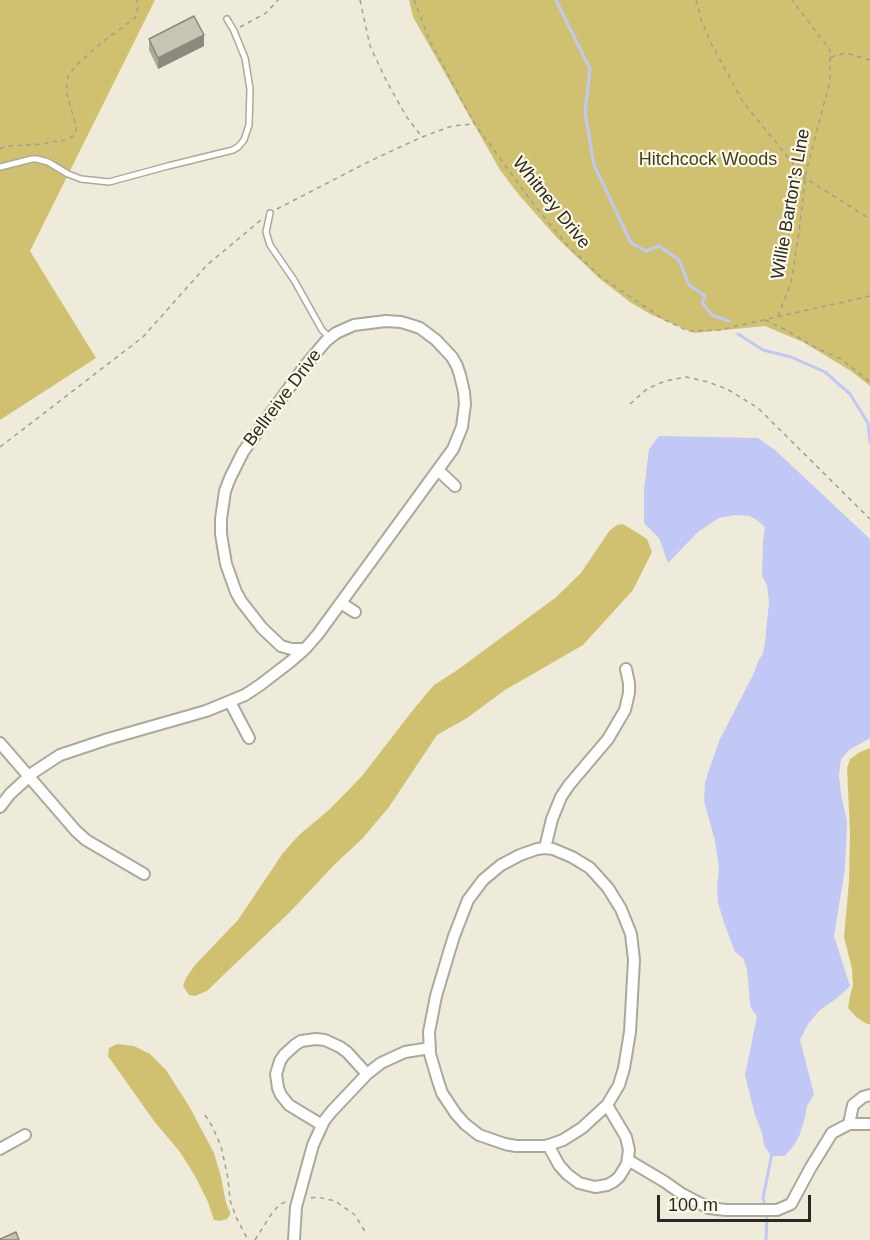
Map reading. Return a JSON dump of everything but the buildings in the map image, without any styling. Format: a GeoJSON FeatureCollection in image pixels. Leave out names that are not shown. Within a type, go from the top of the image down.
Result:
{"type":"FeatureCollection","features":[{"type":"Feature","properties":{"kind":"street","name":"Bellreive Drive"},"geometry":{"type":"LineString","coordinates":[[0,807],[10,794],[29,777],[60,756],[230,702],[260,685],[305,649],[456,444],[462,427],[465,404],[457,366],[436,340],[420,328],[401,322],[386,321],[354,325],[330,338],[304,367],[243,452],[225,491],[220,519],[222,542],[230,578],[241,601],[262,628],[281,646],[305,649]]}},
{"type":"Feature","properties":{"kind":"street"},"geometry":{"type":"LineString","coordinates":[[438,470],[455,486]]}},
{"type":"Feature","properties":{"kind":"street"},"geometry":{"type":"LineString","coordinates":[[341,603],[355,612]]}},
{"type":"Feature","properties":{"kind":"street"},"geometry":{"type":"LineString","coordinates":[[546,848],[552,819],[561,797],[608,739],[625,710],[629,693],[626,669]]}},
{"type":"Feature","properties":{"kind":"street"},"geometry":{"type":"LineString","coordinates":[[230,702],[249,738]]}},
{"type":"Feature","properties":{"kind":"street"},"geometry":{"type":"LineString","coordinates":[[0,743],[76,831],[86,840],[144,874]]}},
{"type":"Feature","properties":{"kind":"street"},"geometry":{"type":"LineString","coordinates":[[546,848],[580,860],[600,878],[621,909],[631,934],[634,960],[628,1050],[619,1084],[607,1105],[582,1128],[563,1140],[548,1145],[516,1146],[488,1138],[472,1130],[456,1114],[442,1093],[429,1048],[429,1032],[454,936],[463,910],[476,889],[483,880],[510,859],[546,848]]}},
{"type":"Feature","properties":{"kind":"street"},"geometry":{"type":"LineString","coordinates":[[322,1125],[289,1106],[280,1095],[276,1081],[277,1067],[289,1049],[302,1041],[325,1040],[340,1047],[367,1074]]}},
{"type":"Feature","properties":{"kind":"street"},"geometry":{"type":"LineString","coordinates":[[294,1240],[296,1207],[313,1145],[322,1125],[367,1074],[381,1063],[399,1054],[429,1048]]}},
{"type":"Feature","properties":{"kind":"street"},"geometry":{"type":"LineString","coordinates":[[849,1124],[853,1105],[863,1096],[870,1095]]}},
{"type":"Feature","properties":{"kind":"street"},"geometry":{"type":"LineString","coordinates":[[548,1145],[556,1160],[572,1179],[587,1186],[600,1187],[613,1182],[623,1171],[628,1160],[629,1149],[626,1137],[607,1105]]}},
{"type":"Feature","properties":{"kind":"street"},"geometry":{"type":"LineString","coordinates":[[628,1160],[682,1194],[710,1208],[777,1210],[791,1204],[832,1133],[849,1124],[870,1124]]}},
{"type":"Feature","properties":{"kind":"street"},"geometry":{"type":"LineString","coordinates":[[0,1149],[25,1136]]}},
{"type":"Feature","properties":{"kind":"lane"},"geometry":{"type":"LineString","coordinates":[[0,167],[37,159],[48,162],[81,179],[109,182],[238,147],[244,140],[249,125],[250,89],[245,58],[227,19]]}},
{"type":"Feature","properties":{"kind":"lane"},"geometry":{"type":"LineString","coordinates":[[270,213],[266,232],[270,245],[294,280],[322,330],[330,338]]}},
{"type":"Feature","properties":{"kind":"path"},"geometry":{"type":"LineString","coordinates":[[0,149],[6,146],[60,142],[74,136],[76,126],[66,91],[68,77],[75,66],[97,46],[135,18],[138,8],[137,0]]}},
{"type":"Feature","properties":{"kind":"path"},"geometry":{"type":"LineString","coordinates":[[234,31],[266,13],[278,0]]}},
{"type":"Feature","properties":{"kind":"path"},"geometry":{"type":"LineString","coordinates":[[360,0],[370,46],[406,116],[422,137]]}},
{"type":"Feature","properties":{"kind":"path","name":"Whitney Drive"},"geometry":{"type":"LineString","coordinates":[[414,0],[430,41],[474,123],[535,206],[561,237],[601,277],[663,319],[688,331],[719,330],[870,296]]}},
{"type":"Feature","properties":{"kind":"path"},"geometry":{"type":"LineString","coordinates":[[696,0],[711,43],[743,102],[805,177],[870,219]]}},
{"type":"Feature","properties":{"kind":"path"},"geometry":{"type":"LineString","coordinates":[[792,0],[830,50],[830,57],[846,53],[870,60]]}},
{"type":"Feature","properties":{"kind":"path","name":"Willie Barton's Line"},"geometry":{"type":"LineString","coordinates":[[778,316],[790,283],[805,177],[830,81],[830,57]]}},
{"type":"Feature","properties":{"kind":"path"},"geometry":{"type":"LineString","coordinates":[[0,447],[143,337],[207,265],[270,213],[422,137],[452,126],[474,123]]}},
{"type":"Feature","properties":{"kind":"path"},"geometry":{"type":"LineString","coordinates":[[764,320],[841,359],[870,382]]}},
{"type":"Feature","properties":{"kind":"path"},"geometry":{"type":"LineString","coordinates":[[630,404],[647,389],[665,381],[686,377],[727,389],[758,408],[870,519]]}},
{"type":"Feature","properties":{"kind":"path"},"geometry":{"type":"LineString","coordinates":[[205,1114],[221,1146],[230,1200],[248,1240]]}},
{"type":"Feature","properties":{"kind":"path"},"geometry":{"type":"LineString","coordinates":[[310,1198],[317,1197],[335,1201],[356,1215],[366,1233]]}},
{"type":"Feature","properties":{"kind":"path"},"geometry":{"type":"LineString","coordinates":[[255,1240],[280,1204],[287,1202]]}},
{"type":"Feature","properties":{"kind":"green space"},"geometry":{"type":"Polygon","coordinates":[[[0,0],[155,0],[30,251],[96,358],[0,420],[0,0]]]}},
{"type":"Feature","properties":{"kind":"green space","name":"Hitchcock Woods"},"geometry":{"type":"Polygon","coordinates":[[[409,0],[870,0],[870,386],[851,371],[803,342],[765,326],[694,333],[650,314],[600,279],[558,239],[500,170],[413,17],[409,0]]]}},
{"type":"Feature","properties":{"kind":"green space"},"geometry":{"type":"Polygon","coordinates":[[[623,524],[647,539],[652,552],[633,590],[583,645],[505,690],[467,718],[437,735],[389,807],[362,839],[207,991],[195,996],[189,995],[183,986],[186,978],[195,965],[238,920],[283,853],[362,776],[434,685],[555,598],[581,573],[610,530],[623,524]]]}},
{"type":"Feature","properties":{"kind":"green space"},"geometry":{"type":"Polygon","coordinates":[[[870,748],[870,1024],[867,1024],[848,1008],[853,985],[852,969],[844,937],[850,832],[847,768],[850,759],[870,748]]]}},
{"type":"Feature","properties":{"kind":"green space"},"geometry":{"type":"Polygon","coordinates":[[[117,1044],[134,1046],[150,1054],[166,1070],[189,1106],[214,1153],[230,1212],[227,1219],[214,1220],[195,1176],[180,1152],[154,1121],[108,1056],[109,1048],[117,1044]]]}},
{"type":"Feature","properties":{"kind":"water"},"geometry":{"type":"Polygon","coordinates":[[[659,436],[758,438],[775,450],[870,539],[870,738],[849,750],[841,759],[839,775],[847,822],[845,869],[834,936],[850,986],[819,1011],[808,1024],[800,1040],[814,1094],[807,1106],[800,1134],[785,1156],[771,1156],[764,1145],[745,1075],[757,1016],[750,1004],[747,969],[743,958],[735,952],[718,902],[719,869],[715,841],[704,801],[705,782],[719,741],[763,654],[769,602],[767,585],[762,576],[765,527],[749,516],[735,515],[719,518],[699,531],[668,563],[659,538],[644,523],[644,489],[649,449],[659,436]]]}},
{"type":"Feature","properties":{"kind":"waterway"},"geometry":{"type":"LineString","coordinates":[[556,0],[590,69],[585,112],[594,165],[631,243],[646,251],[659,246],[679,260],[689,285],[705,296],[702,303],[712,315],[729,321]]}},
{"type":"Feature","properties":{"kind":"waterway"},"geometry":{"type":"LineString","coordinates":[[738,334],[763,350],[791,357],[825,372],[850,394],[868,423],[870,442]]}},
{"type":"Feature","properties":{"kind":"waterway"},"geometry":{"type":"LineString","coordinates":[[766,1240],[767,1216],[763,1198],[772,1153]]}}]}
